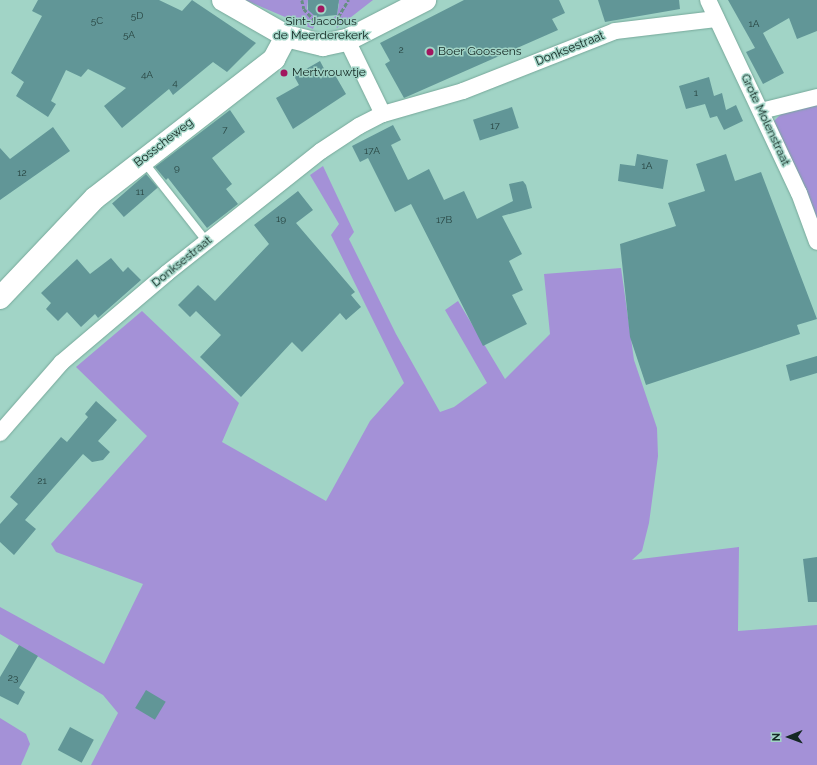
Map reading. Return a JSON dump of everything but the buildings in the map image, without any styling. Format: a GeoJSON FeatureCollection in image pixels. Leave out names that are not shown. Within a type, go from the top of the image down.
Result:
{"type":"FeatureCollection","features":[{"type":"Feature","properties":{"kind":"street"},"geometry":{"type":"LineString","coordinates":[[223,0],[286,36],[323,45],[347,40],[425,0]]}},
{"type":"Feature","properties":{"kind":"street","name":"Grote Molenstraat"},"geometry":{"type":"LineString","coordinates":[[708,0],[761,111],[817,242]]}},
{"type":"Feature","properties":{"kind":"street","name":"Donksestraat"},"geometry":{"type":"LineString","coordinates":[[0,433],[61,363],[321,151],[383,114],[463,91],[615,31],[716,19]]}},
{"type":"Feature","properties":{"kind":"street","name":"Bosscheweg"},"geometry":{"type":"LineString","coordinates":[[0,298],[95,198],[274,59],[286,36]]}},
{"type":"Feature","properties":{"kind":"street"},"geometry":{"type":"LineString","coordinates":[[347,40],[383,114]]}},
{"type":"Feature","properties":{"kind":"street"},"geometry":{"type":"LineString","coordinates":[[761,111],[817,97]]}},
{"type":"Feature","properties":{"kind":"lane"},"geometry":{"type":"LineString","coordinates":[[142,160],[208,242]]}},
{"type":"Feature","properties":{"kind":"path"},"geometry":{"type":"LineString","coordinates":[[330,27],[340,19],[348,0]]}},
{"type":"Feature","properties":{"kind":"shaded area"},"geometry":{"type":"Polygon","coordinates":[[[245,0],[308,0],[307,9],[318,17],[313,29],[245,0]]]}},
{"type":"Feature","properties":{"kind":"shaded area"},"geometry":{"type":"Polygon","coordinates":[[[335,0],[373,0],[337,28],[333,18],[337,15],[339,4],[335,0]]]}},
{"type":"Feature","properties":{"kind":"shaded area"},"geometry":{"type":"Polygon","coordinates":[[[817,103],[817,224],[772,123],[783,112],[817,103]]]}},
{"type":"Feature","properties":{"kind":"shaded area"},"geometry":{"type":"Polygon","coordinates":[[[323,166],[354,232],[349,239],[396,334],[440,412],[454,407],[487,383],[445,310],[458,301],[505,379],[550,334],[544,274],[621,268],[634,360],[657,428],[658,456],[649,523],[642,551],[632,560],[739,547],[738,631],[817,625],[817,765],[91,765],[118,713],[103,695],[0,634],[0,607],[104,664],[143,584],[56,552],[51,544],[147,436],[76,367],[142,311],[239,403],[222,442],[326,501],[370,421],[404,383],[331,235],[339,224],[310,175],[323,166]]]}},
{"type":"Feature","properties":{"kind":"shaded area"},"geometry":{"type":"Polygon","coordinates":[[[0,718],[26,734],[30,744],[21,765],[0,765],[0,718]]]}},
{"type":"Feature","properties":{"kind":"place","name":"Sint-Jacobus de Meerderekerk"},"geometry":{"type":"Point","coordinates":[321,9]}},
{"type":"Feature","properties":{"kind":"place","name":"Boer Goossens"},"geometry":{"type":"Point","coordinates":[430,52]}},
{"type":"Feature","properties":{"kind":"place","name":"Mertvrouwtje"},"geometry":{"type":"Point","coordinates":[284,73]}}]}
